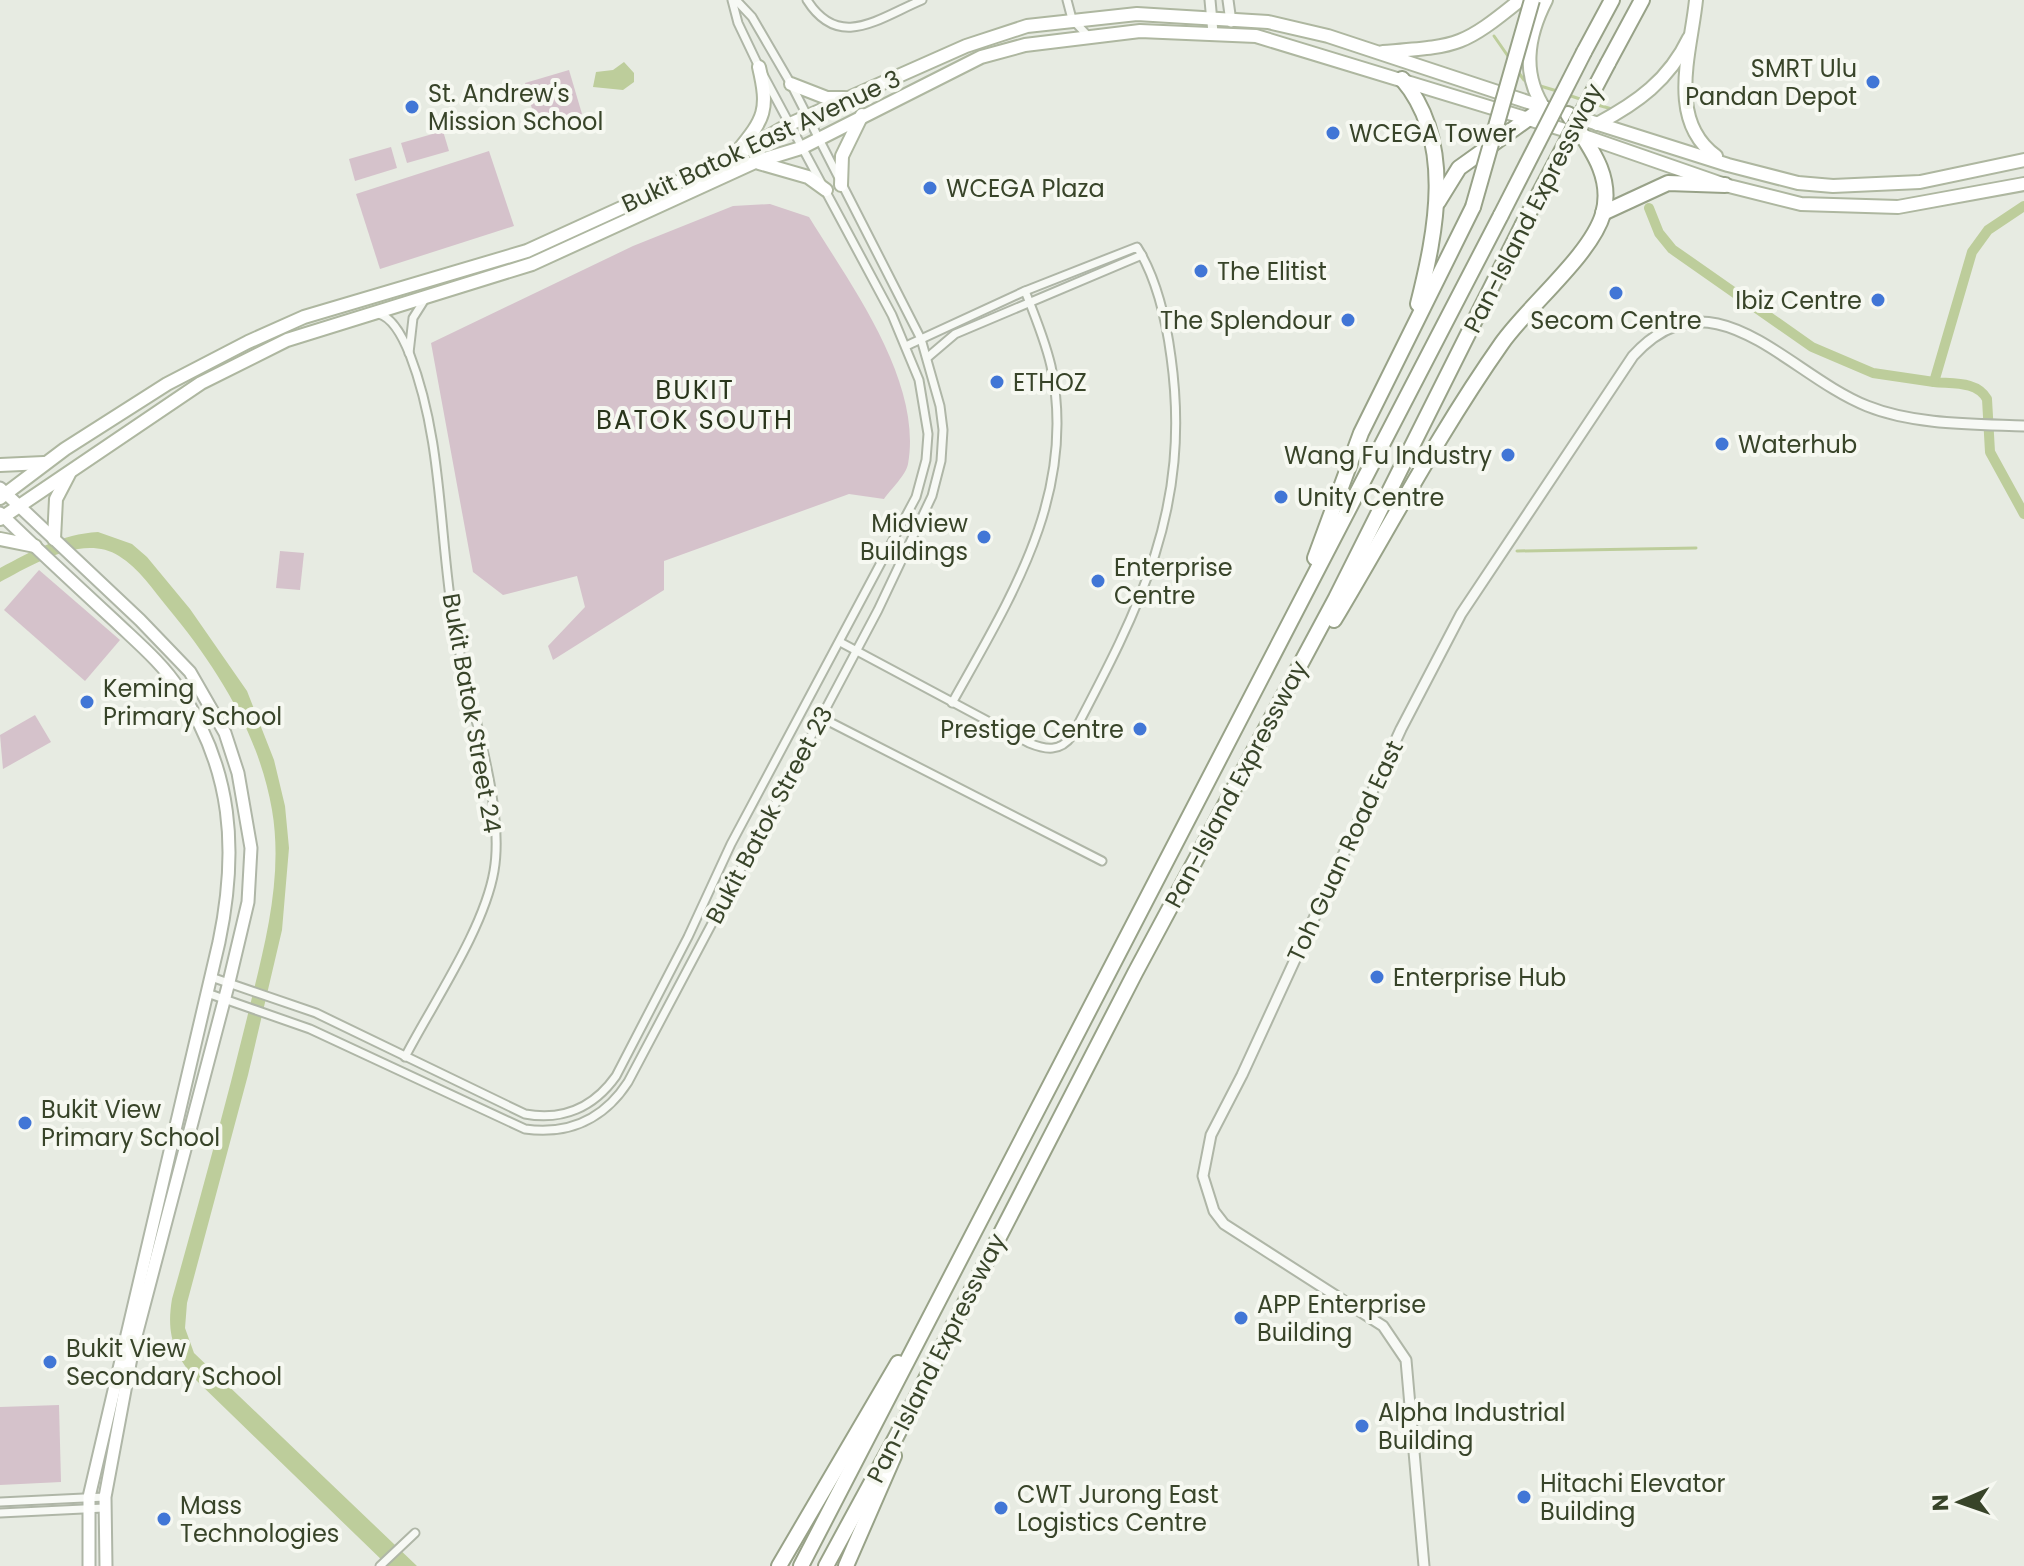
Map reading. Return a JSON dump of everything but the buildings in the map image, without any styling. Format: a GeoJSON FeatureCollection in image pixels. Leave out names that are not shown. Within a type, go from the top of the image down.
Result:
{"type":"FeatureCollection","features":[{"type":"Feature","properties":{"kind":"highway"},"geometry":{"type":"LineString","coordinates":[[1305,588],[1361,433],[1473,207],[1532,0]]}},
{"type":"Feature","properties":{"kind":"highway","name":"Pan-Island Expressway"},"geometry":{"type":"LineString","coordinates":[[801,1566],[1612,0]]}},
{"type":"Feature","properties":{"kind":"highway","name":"Pan-Island Expressway"},"geometry":{"type":"LineString","coordinates":[[826,1566],[895,1439],[1135,973],[1278,708],[1522,226],[1642,0]]}},
{"type":"Feature","properties":{"kind":"highway"},"geometry":{"type":"LineString","coordinates":[[1402,79],[1431,129],[1436,210]]}},
{"type":"Feature","properties":{"kind":"highway"},"geometry":{"type":"LineString","coordinates":[[1413,328],[1442,191],[1459,168],[1543,108]]}},
{"type":"Feature","properties":{"kind":"highway"},"geometry":{"type":"LineString","coordinates":[[1278,708],[1294,690],[1469,391],[1517,323],[1587,244],[1603,213],[1601,170],[1568,114]]}},
{"type":"Feature","properties":{"kind":"highway"},"geometry":{"type":"LineString","coordinates":[[1603,213],[1668,183],[1725,185]]}},
{"type":"Feature","properties":{"kind":"highway"},"geometry":{"type":"LineString","coordinates":[[779,1566],[882,1389],[949,1283]]}},
{"type":"Feature","properties":{"kind":"highway"},"geometry":{"type":"LineString","coordinates":[[846,1566],[892,1465],[895,1439]]}},
{"type":"Feature","properties":{"kind":"main road"},"geometry":{"type":"LineString","coordinates":[[1376,52],[1451,47],[1473,36],[1520,0]]}},
{"type":"Feature","properties":{"kind":"main road"},"geometry":{"type":"LineString","coordinates":[[1546,0],[1533,31],[1528,61],[1533,89],[1560,129]]}},
{"type":"Feature","properties":{"kind":"main road"},"geometry":{"type":"LineString","coordinates":[[1696,0],[1685,77],[1687,106],[1699,141],[1728,165]]}},
{"type":"Feature","properties":{"kind":"main road","name":"Bukit Batok East Avenue 3"},"geometry":{"type":"LineString","coordinates":[[2,493],[167,384],[283,326],[527,251],[733,157],[807,116],[991,37],[1027,26],[1137,14],[1230,17],[1305,30],[1543,108],[1728,165],[1798,183],[1864,186],[1920,182],[2024,160]]}},
{"type":"Feature","properties":{"kind":"main road","name":"Bukit Batok East Avenue 3"},"geometry":{"type":"LineString","coordinates":[[1,516],[201,383],[287,340],[532,264],[755,162],[801,148],[981,57],[1025,45],[1140,31],[1231,34],[1276,40],[1581,135],[1778,201],[1873,207],[1927,202],[2024,184]]}},
{"type":"Feature","properties":{"kind":"main road"},"geometry":{"type":"LineString","coordinates":[[1581,135],[1648,94],[1677,60],[1691,35]]}},
{"type":"Feature","properties":{"kind":"main road"},"geometry":{"type":"LineString","coordinates":[[733,157],[761,122],[767,100],[759,67]]}},
{"type":"Feature","properties":{"kind":"main road"},"geometry":{"type":"LineString","coordinates":[[791,84],[827,98],[854,98]]}},
{"type":"Feature","properties":{"kind":"main road"},"geometry":{"type":"LineString","coordinates":[[841,185],[839,165],[862,115]]}},
{"type":"Feature","properties":{"kind":"main road"},"geometry":{"type":"LineString","coordinates":[[755,162],[808,177],[826,190]]}},
{"type":"Feature","properties":{"kind":"main road"},"geometry":{"type":"LineString","coordinates":[[0,465],[47,463]]}},
{"type":"Feature","properties":{"kind":"main road"},"geometry":{"type":"LineString","coordinates":[[55,540],[56,499],[71,471]]}},
{"type":"Feature","properties":{"kind":"main road"},"geometry":{"type":"LineString","coordinates":[[2,493],[55,540],[190,672],[225,733],[238,773],[252,864],[248,902],[229,982],[133,1347],[104,1503],[106,1566]]}},
{"type":"Feature","properties":{"kind":"main road"},"geometry":{"type":"LineString","coordinates":[[1,516],[142,647],[179,688],[209,752],[227,805],[231,838],[231,877],[211,977],[106,1411],[88,1503],[89,1566]]}},
{"type":"Feature","properties":{"kind":"main road"},"geometry":{"type":"LineString","coordinates":[[0,539],[37,547]]}},
{"type":"Feature","properties":{"kind":"street","name":"Bukit Batok Street 23"},"geometry":{"type":"LineString","coordinates":[[211,977],[316,1013],[531,1115],[569,1113],[603,1093],[616,1076],[688,937],[731,844],[916,497],[927,446],[926,407],[906,346],[759,67],[738,23],[734,0]]}},
{"type":"Feature","properties":{"kind":"street","name":"Bukit Batok Street 23"},"geometry":{"type":"LineString","coordinates":[[207,993],[267,1012],[377,1059],[518,1126],[552,1130],[588,1120],[609,1106],[628,1082],[856,651],[925,510],[938,473],[943,430],[928,357],[921,339],[791,84],[752,17],[734,0]]}},
{"type":"Feature","properties":{"kind":"street"},"geometry":{"type":"LineString","coordinates":[[807,0],[825,23],[844,29],[861,26],[922,0]]}},
{"type":"Feature","properties":{"kind":"street"},"geometry":{"type":"LineString","coordinates":[[1067,0],[1072,19],[1088,36]]}},
{"type":"Feature","properties":{"kind":"street"},"geometry":{"type":"LineString","coordinates":[[1210,0],[1213,33]]}},
{"type":"Feature","properties":{"kind":"street"},"geometry":{"type":"LineString","coordinates":[[1228,0],[1231,34]]}},
{"type":"Feature","properties":{"kind":"street"},"geometry":{"type":"LineString","coordinates":[[840,642],[1035,745],[1049,749],[1063,746],[1072,736],[1145,590],[1168,513],[1177,413],[1165,324],[1155,286],[1137,247],[1025,291],[906,346]]}},
{"type":"Feature","properties":{"kind":"street"},"geometry":{"type":"LineString","coordinates":[[928,357],[955,334],[1142,255]]}},
{"type":"Feature","properties":{"kind":"street"},"geometry":{"type":"LineString","coordinates":[[952,703],[1014,595],[1049,501],[1057,446],[1056,401],[1042,333],[1025,291]]}},
{"type":"Feature","properties":{"kind":"street","name":"Bukit Batok Street 24"},"geometry":{"type":"LineString","coordinates":[[409,353],[413,318],[426,297]]}},
{"type":"Feature","properties":{"kind":"street","name":"Bukit Batok Street 24"},"geometry":{"type":"LineString","coordinates":[[372,313],[390,318],[409,353],[430,433],[454,625],[491,794],[496,846],[487,895],[462,951],[405,1057]]}},
{"type":"Feature","properties":{"kind":"street","name":"Toh Guan Road East"},"geometry":{"type":"LineString","coordinates":[[1424,1566],[1406,1360],[1401,1348],[1383,1326],[1224,1224],[1214,1211],[1203,1176],[1211,1135],[1242,1075],[1401,729],[1461,614],[1633,356],[1664,328],[1711,320],[1738,329],[1870,408],[1973,424],[2024,426]]}},
{"type":"Feature","properties":{"kind":"street"},"geometry":{"type":"LineString","coordinates":[[820,717],[1102,861]]}},
{"type":"Feature","properties":{"kind":"street"},"geometry":{"type":"LineString","coordinates":[[0,1502],[104,1503]]}},
{"type":"Feature","properties":{"kind":"street"},"geometry":{"type":"LineString","coordinates":[[0,1513],[88,1503]]}},
{"type":"Feature","properties":{"kind":"street"},"geometry":{"type":"LineString","coordinates":[[382,1564],[415,1533]]}},
{"type":"Feature","properties":{"kind":"shaded area"},"geometry":{"type":"Polygon","coordinates":[[[624,62],[634,73],[634,82],[623,90],[593,87],[596,72],[613,70],[624,62]]]}},
{"type":"Feature","properties":{"kind":"shaded area"},"geometry":{"type":"Polygon","coordinates":[[[569,70],[582,114],[537,127],[525,83],[569,70]]]}},
{"type":"Feature","properties":{"kind":"shaded area"},"geometry":{"type":"Polygon","coordinates":[[[443,131],[449,151],[407,163],[401,143],[443,131]]]}},
{"type":"Feature","properties":{"kind":"shaded area"},"geometry":{"type":"Polygon","coordinates":[[[391,147],[397,168],[355,181],[349,159],[391,147]]]}},
{"type":"Feature","properties":{"kind":"shaded area"},"geometry":{"type":"Polygon","coordinates":[[[489,151],[514,226],[380,269],[356,194],[489,151]]]}},
{"type":"Feature","properties":{"kind":"shaded area"},"geometry":{"type":"Polygon","coordinates":[[[770,204],[809,217],[880,334],[905,400],[910,432],[907,468],[884,499],[849,494],[664,561],[664,590],[553,660],[548,646],[585,607],[577,576],[503,595],[473,572],[431,343],[633,246],[733,206],[770,204]]]}},
{"type":"Feature","properties":{"kind":"shaded area"},"geometry":{"type":"Polygon","coordinates":[[[98,532],[132,544],[147,557],[190,609],[247,691],[274,760],[285,806],[289,848],[282,930],[248,1075],[187,1303],[185,1328],[194,1353],[417,1566],[388,1566],[197,1381],[177,1353],[171,1334],[172,1299],[265,941],[274,889],[275,836],[266,782],[234,703],[186,631],[133,567],[119,556],[90,548],[42,560],[0,582],[0,568],[24,555],[60,540],[98,532]]]}},
{"type":"Feature","properties":{"kind":"shaded area"},"geometry":{"type":"Polygon","coordinates":[[[280,551],[304,553],[300,590],[276,588],[280,551]]]}},
{"type":"Feature","properties":{"kind":"shaded area"},"geometry":{"type":"Polygon","coordinates":[[[39,570],[120,640],[85,681],[4,610],[39,570]]]}},
{"type":"Feature","properties":{"kind":"shaded area"},"geometry":{"type":"Polygon","coordinates":[[[35,715],[51,742],[3,769],[0,735],[35,715]]]}},
{"type":"Feature","properties":{"kind":"shaded area"},"geometry":{"type":"Polygon","coordinates":[[[59,1405],[61,1482],[0,1485],[0,1407],[59,1405]]]}},
{"type":"Feature","properties":{"kind":"waterway"},"geometry":{"type":"LineString","coordinates":[[1494,36],[1510,59]]}},
{"type":"Feature","properties":{"kind":"waterway"},"geometry":{"type":"LineString","coordinates":[[1516,69],[1524,80]]}},
{"type":"Feature","properties":{"kind":"waterway"},"geometry":{"type":"LineString","coordinates":[[1537,85],[1557,91]]}},
{"type":"Feature","properties":{"kind":"waterway"},"geometry":{"type":"LineString","coordinates":[[1568,95],[1583,100]]}},
{"type":"Feature","properties":{"kind":"waterway"},"geometry":{"type":"LineString","coordinates":[[1594,104],[1612,109]]}},
{"type":"Feature","properties":{"kind":"waterway"},"geometry":{"type":"LineString","coordinates":[[2024,206],[1988,230],[1972,252],[1934,382],[1971,386],[1983,393],[1987,399],[1990,452],[2024,514]]}},
{"type":"Feature","properties":{"kind":"waterway"},"geometry":{"type":"LineString","coordinates":[[1649,208],[1659,233],[1672,249],[1812,347],[1873,373],[1934,382]]}},
{"type":"Feature","properties":{"kind":"waterway"},"geometry":{"type":"LineString","coordinates":[[1517,551],[1696,548]]}},
{"type":"Feature","properties":{"kind":"place","name":"SMRT Ulu Pandan Depot"},"geometry":{"type":"Point","coordinates":[1873,82]}},
{"type":"Feature","properties":{"kind":"place","name":"St. Andrew's Mission School"},"geometry":{"type":"Point","coordinates":[412,107]}},
{"type":"Feature","properties":{"kind":"place","name":"WCEGA Tower"},"geometry":{"type":"Point","coordinates":[1333,133]}},
{"type":"Feature","properties":{"kind":"place","name":"WCEGA Plaza"},"geometry":{"type":"Point","coordinates":[930,188]}},
{"type":"Feature","properties":{"kind":"place","name":"The Elitist"},"geometry":{"type":"Point","coordinates":[1201,271]}},
{"type":"Feature","properties":{"kind":"place","name":"Secom Centre"},"geometry":{"type":"Point","coordinates":[1616,293]}},
{"type":"Feature","properties":{"kind":"place","name":"Ibiz Centre"},"geometry":{"type":"Point","coordinates":[1878,300]}},
{"type":"Feature","properties":{"kind":"place","name":"The Splendour"},"geometry":{"type":"Point","coordinates":[1348,320]}},
{"type":"Feature","properties":{"kind":"place","name":"ETHOZ"},"geometry":{"type":"Point","coordinates":[997,382]}},
{"type":"Feature","properties":{"kind":"place","name":"Waterhub"},"geometry":{"type":"Point","coordinates":[1722,444]}},
{"type":"Feature","properties":{"kind":"place","name":"Wang Fu Industry"},"geometry":{"type":"Point","coordinates":[1508,455]}},
{"type":"Feature","properties":{"kind":"place","name":"Unity Centre"},"geometry":{"type":"Point","coordinates":[1281,497]}},
{"type":"Feature","properties":{"kind":"place","name":"Midview Buildings"},"geometry":{"type":"Point","coordinates":[984,537]}},
{"type":"Feature","properties":{"kind":"place","name":"Enterprise Centre"},"geometry":{"type":"Point","coordinates":[1098,581]}},
{"type":"Feature","properties":{"kind":"place","name":"Keming Primary School"},"geometry":{"type":"Point","coordinates":[87,702]}},
{"type":"Feature","properties":{"kind":"place","name":"Prestige Centre"},"geometry":{"type":"Point","coordinates":[1140,729]}},
{"type":"Feature","properties":{"kind":"place","name":"Enterprise Hub"},"geometry":{"type":"Point","coordinates":[1377,977]}},
{"type":"Feature","properties":{"kind":"place","name":"Bukit View Primary School"},"geometry":{"type":"Point","coordinates":[25,1123]}},
{"type":"Feature","properties":{"kind":"place","name":"APP Enterprise Building"},"geometry":{"type":"Point","coordinates":[1241,1318]}},
{"type":"Feature","properties":{"kind":"place","name":"Bukit View Secondary School"},"geometry":{"type":"Point","coordinates":[50,1362]}},
{"type":"Feature","properties":{"kind":"place","name":"Alpha Industrial Building"},"geometry":{"type":"Point","coordinates":[1362,1426]}},
{"type":"Feature","properties":{"kind":"place","name":"Hitachi Elevator Building"},"geometry":{"type":"Point","coordinates":[1524,1497]}},
{"type":"Feature","properties":{"kind":"place","name":"CWT Jurong East Logistics Centre"},"geometry":{"type":"Point","coordinates":[1001,1508]}},
{"type":"Feature","properties":{"kind":"place","name":"Mass Technologies"},"geometry":{"type":"Point","coordinates":[164,1519]}},
{"type":"Feature","properties":{"kind":"district","name":"BUKIT BATOK SOUTH"},"geometry":{"type":"Point","coordinates":[695,405]}}]}
